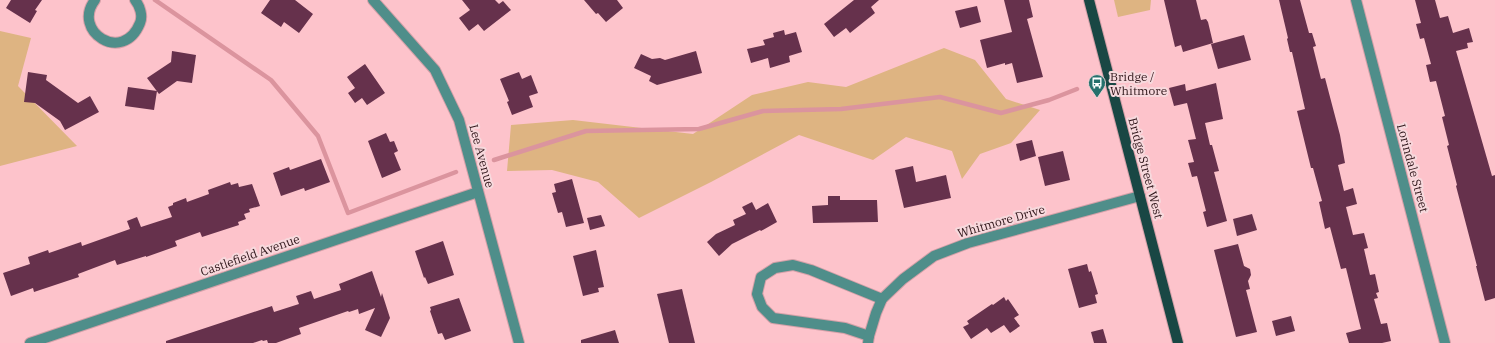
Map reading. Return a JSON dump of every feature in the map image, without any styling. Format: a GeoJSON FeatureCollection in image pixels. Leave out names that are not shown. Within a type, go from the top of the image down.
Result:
{"type":"FeatureCollection","features":[{"type":"Feature","properties":{"kind":"main road","name":"Bridge Street West"},"geometry":{"type":"LineString","coordinates":[[1089,0],[1178,343]]}},
{"type":"Feature","properties":{"kind":"street"},"geometry":{"type":"LineString","coordinates":[[95,0],[89,13],[89,20],[92,29],[100,38],[108,42],[121,42],[130,38],[136,32],[141,20],[141,11],[135,0]]}},
{"type":"Feature","properties":{"kind":"street","name":"Lorindale Street"},"geometry":{"type":"LineString","coordinates":[[1356,0],[1445,343]]}},
{"type":"Feature","properties":{"kind":"street","name":"Lee Avenue"},"geometry":{"type":"LineString","coordinates":[[377,1],[435,70],[459,120],[519,343]]}},
{"type":"Feature","properties":{"kind":"street","name":"Castlefield Avenue"},"geometry":{"type":"LineString","coordinates":[[30,343],[478,192]]}},
{"type":"Feature","properties":{"kind":"street","name":"Whitmore Drive"},"geometry":{"type":"LineString","coordinates":[[882,299],[811,270],[792,265],[775,268],[761,277],[757,294],[762,307],[773,318],[845,328],[868,340],[876,312],[882,299],[903,279],[934,256],[968,243],[1140,196]]}},
{"type":"Feature","properties":{"kind":"shaded area"},"geometry":{"type":"Polygon","coordinates":[[[1114,0],[1151,0],[1150,10],[1118,17],[1114,0]]]}},
{"type":"Feature","properties":{"kind":"shaded area"},"geometry":{"type":"Polygon","coordinates":[[[0,31],[31,38],[18,86],[77,146],[0,166],[0,31]]]}},
{"type":"Feature","properties":{"kind":"shaded area"},"geometry":{"type":"Polygon","coordinates":[[[944,48],[975,60],[1006,99],[1040,110],[1011,143],[980,154],[962,179],[952,151],[906,137],[873,160],[799,135],[639,218],[598,182],[552,170],[507,171],[511,125],[573,120],[693,134],[752,95],[808,82],[846,87],[944,48]]]}},
{"type":"Feature","properties":{"kind":"building"},"geometry":{"type":"Polygon","coordinates":[[[11,0],[42,0],[35,10],[37,11],[30,23],[6,8],[11,0]]]}},
{"type":"Feature","properties":{"kind":"building"},"geometry":{"type":"Polygon","coordinates":[[[270,0],[295,0],[313,14],[299,33],[284,22],[281,27],[261,13],[270,0]]]}},
{"type":"Feature","properties":{"kind":"building"},"geometry":{"type":"Polygon","coordinates":[[[462,0],[495,0],[499,4],[503,1],[511,10],[484,31],[478,24],[469,31],[459,18],[470,10],[462,0]]]}},
{"type":"Feature","properties":{"kind":"building"},"geometry":{"type":"Polygon","coordinates":[[[584,0],[617,0],[623,8],[606,22],[598,13],[596,14],[584,0]]]}},
{"type":"Feature","properties":{"kind":"building"},"geometry":{"type":"Polygon","coordinates":[[[854,0],[879,0],[871,7],[875,13],[850,33],[846,28],[834,37],[824,24],[854,0]]]}},
{"type":"Feature","properties":{"kind":"building"},"geometry":{"type":"Polygon","coordinates":[[[1004,0],[1029,0],[1033,17],[1027,19],[1043,77],[1017,83],[1012,63],[1005,65],[1005,63],[987,68],[980,40],[1012,32],[1004,0]]]}},
{"type":"Feature","properties":{"kind":"building"},"geometry":{"type":"Polygon","coordinates":[[[1164,0],[1196,0],[1201,20],[1206,19],[1208,22],[1213,43],[1183,52],[1181,45],[1175,47],[1164,0]]]}},
{"type":"Feature","properties":{"kind":"building"},"geometry":{"type":"Polygon","coordinates":[[[1279,0],[1300,0],[1309,33],[1312,33],[1316,46],[1313,47],[1321,79],[1325,78],[1340,135],[1345,163],[1338,165],[1344,191],[1353,188],[1357,204],[1346,207],[1353,235],[1364,233],[1368,248],[1364,249],[1370,275],[1375,274],[1379,292],[1376,293],[1378,298],[1374,299],[1381,324],[1387,323],[1391,341],[1382,343],[1349,343],[1346,333],[1361,329],[1346,268],[1341,269],[1330,227],[1325,229],[1319,202],[1322,201],[1313,168],[1311,168],[1297,111],[1305,109],[1292,52],[1290,52],[1279,0]]]}},
{"type":"Feature","properties":{"kind":"building"},"geometry":{"type":"Polygon","coordinates":[[[1415,0],[1435,0],[1440,18],[1448,16],[1453,33],[1469,28],[1473,42],[1467,43],[1468,48],[1456,51],[1492,176],[1495,175],[1495,298],[1485,301],[1447,146],[1449,145],[1442,117],[1445,116],[1436,81],[1430,82],[1426,65],[1431,64],[1424,38],[1420,39],[1416,24],[1421,23],[1415,0]]]}},
{"type":"Feature","properties":{"kind":"building"},"geometry":{"type":"Polygon","coordinates":[[[977,6],[981,22],[960,28],[955,11],[977,6]]]}},
{"type":"Feature","properties":{"kind":"building"},"geometry":{"type":"Polygon","coordinates":[[[784,30],[785,35],[796,32],[802,52],[789,56],[790,62],[770,68],[768,58],[751,63],[747,49],[765,45],[763,40],[774,37],[773,33],[784,30]]]}},
{"type":"Feature","properties":{"kind":"building"},"geometry":{"type":"Polygon","coordinates":[[[1244,35],[1251,60],[1218,69],[1211,44],[1244,35]]]}},
{"type":"Feature","properties":{"kind":"building"},"geometry":{"type":"Polygon","coordinates":[[[172,51],[196,55],[192,83],[177,81],[159,94],[147,78],[171,62],[172,51]]]}},
{"type":"Feature","properties":{"kind":"building"},"geometry":{"type":"Polygon","coordinates":[[[696,51],[702,73],[657,85],[649,81],[651,76],[634,68],[641,54],[652,59],[660,58],[665,60],[696,51]]]}},
{"type":"Feature","properties":{"kind":"building"},"geometry":{"type":"Polygon","coordinates":[[[365,64],[385,93],[367,105],[362,98],[355,103],[348,93],[355,88],[347,77],[365,64]]]}},
{"type":"Feature","properties":{"kind":"building"},"geometry":{"type":"Polygon","coordinates":[[[28,72],[47,75],[46,80],[78,103],[90,96],[99,112],[65,130],[60,121],[35,103],[24,102],[28,72]]]}},
{"type":"Feature","properties":{"kind":"building"},"geometry":{"type":"Polygon","coordinates":[[[519,72],[522,79],[531,75],[538,93],[529,96],[533,107],[512,115],[507,102],[509,101],[500,79],[519,72]]]}},
{"type":"Feature","properties":{"kind":"building"},"geometry":{"type":"Polygon","coordinates":[[[1216,83],[1223,119],[1205,123],[1210,145],[1212,145],[1219,171],[1214,172],[1227,221],[1207,227],[1203,212],[1206,211],[1197,176],[1192,177],[1188,163],[1194,162],[1188,140],[1196,139],[1187,103],[1174,106],[1169,88],[1185,84],[1186,91],[1216,83]]]}},
{"type":"Feature","properties":{"kind":"building"},"geometry":{"type":"Polygon","coordinates":[[[128,87],[157,91],[154,110],[125,106],[128,87]]]}},
{"type":"Feature","properties":{"kind":"building"},"geometry":{"type":"Polygon","coordinates":[[[386,133],[390,142],[394,141],[398,151],[394,153],[401,170],[382,178],[368,141],[386,133]]]}},
{"type":"Feature","properties":{"kind":"building"},"geometry":{"type":"Polygon","coordinates":[[[1032,140],[1036,156],[1020,161],[1016,144],[1032,140]]]}},
{"type":"Feature","properties":{"kind":"building"},"geometry":{"type":"Polygon","coordinates":[[[1063,151],[1070,180],[1045,186],[1038,157],[1063,151]]]}},
{"type":"Feature","properties":{"kind":"building"},"geometry":{"type":"Polygon","coordinates":[[[321,159],[330,182],[305,191],[304,188],[281,196],[273,173],[289,167],[290,170],[321,159]]]}},
{"type":"Feature","properties":{"kind":"building"},"geometry":{"type":"Polygon","coordinates":[[[913,166],[916,182],[946,175],[951,198],[904,208],[895,170],[913,166]]]}},
{"type":"Feature","properties":{"kind":"building"},"geometry":{"type":"Polygon","coordinates":[[[572,179],[584,223],[566,227],[562,212],[558,213],[552,193],[556,192],[554,184],[572,179]]]}},
{"type":"Feature","properties":{"kind":"building"},"geometry":{"type":"Polygon","coordinates":[[[230,182],[231,185],[238,183],[239,187],[252,184],[260,206],[249,209],[250,212],[244,214],[246,219],[238,222],[239,225],[202,237],[200,232],[175,241],[177,246],[146,257],[117,265],[115,260],[78,274],[79,277],[34,292],[33,288],[11,296],[3,273],[30,264],[28,257],[48,250],[49,253],[81,242],[82,246],[130,229],[127,221],[137,217],[141,227],[172,217],[168,207],[173,205],[173,203],[186,198],[187,202],[209,194],[208,190],[230,182]]]}},
{"type":"Feature","properties":{"kind":"building"},"geometry":{"type":"Polygon","coordinates":[[[828,196],[840,196],[840,200],[877,200],[878,222],[813,223],[812,206],[828,205],[828,196]]]}},
{"type":"Feature","properties":{"kind":"building"},"geometry":{"type":"Polygon","coordinates":[[[752,202],[756,210],[768,203],[777,222],[732,244],[719,256],[707,242],[716,234],[735,225],[733,220],[746,214],[742,207],[752,202]]]}},
{"type":"Feature","properties":{"kind":"building"},"geometry":{"type":"Polygon","coordinates":[[[1252,214],[1257,230],[1237,236],[1233,219],[1252,214]]]}},
{"type":"Feature","properties":{"kind":"building"},"geometry":{"type":"Polygon","coordinates":[[[601,215],[605,226],[590,230],[587,218],[601,215]]]}},
{"type":"Feature","properties":{"kind":"building"},"geometry":{"type":"Polygon","coordinates":[[[443,241],[454,275],[428,284],[425,277],[424,278],[415,251],[443,241]]]}},
{"type":"Feature","properties":{"kind":"building"},"geometry":{"type":"Polygon","coordinates":[[[1238,244],[1244,266],[1250,269],[1251,275],[1248,281],[1250,289],[1246,290],[1257,332],[1236,337],[1214,250],[1238,244]]]}},
{"type":"Feature","properties":{"kind":"building"},"geometry":{"type":"Polygon","coordinates":[[[596,250],[604,287],[598,288],[599,292],[583,296],[573,256],[596,250]]]}},
{"type":"Feature","properties":{"kind":"building"},"geometry":{"type":"Polygon","coordinates":[[[1087,264],[1089,272],[1091,271],[1098,294],[1095,295],[1097,303],[1079,308],[1068,269],[1087,264]]]}},
{"type":"Feature","properties":{"kind":"building"},"geometry":{"type":"Polygon","coordinates":[[[372,271],[381,297],[382,293],[390,318],[381,337],[365,330],[375,308],[359,314],[358,309],[348,311],[299,328],[301,334],[276,343],[268,343],[267,340],[262,340],[253,343],[166,343],[166,341],[272,306],[274,312],[299,304],[296,296],[311,291],[314,299],[341,290],[339,284],[372,271]]]}},
{"type":"Feature","properties":{"kind":"building"},"geometry":{"type":"Polygon","coordinates":[[[682,289],[695,343],[669,343],[657,294],[682,289]]]}},
{"type":"Feature","properties":{"kind":"building"},"geometry":{"type":"Polygon","coordinates":[[[1004,297],[1006,301],[1008,299],[1019,315],[1014,318],[1020,326],[1010,333],[1004,325],[991,333],[987,328],[971,339],[963,327],[969,324],[967,321],[1004,297]]]}},
{"type":"Feature","properties":{"kind":"building"},"geometry":{"type":"Polygon","coordinates":[[[459,298],[471,331],[445,340],[442,333],[438,334],[430,307],[459,298]]]}},
{"type":"Feature","properties":{"kind":"building"},"geometry":{"type":"Polygon","coordinates":[[[1291,316],[1295,331],[1276,336],[1272,321],[1291,316]]]}},
{"type":"Feature","properties":{"kind":"building"},"geometry":{"type":"Polygon","coordinates":[[[1103,329],[1107,343],[1094,343],[1091,332],[1103,329]]]}},
{"type":"Feature","properties":{"kind":"building"},"geometry":{"type":"Polygon","coordinates":[[[615,330],[619,343],[581,343],[581,340],[615,330]]]}},
{"type":"Feature","properties":{"kind":"waterway"},"geometry":{"type":"LineString","coordinates":[[155,0],[271,80],[318,136],[348,213],[456,172]]}},
{"type":"Feature","properties":{"kind":"waterway"},"geometry":{"type":"LineString","coordinates":[[494,160],[586,131],[699,129],[763,111],[841,109],[940,97],[1001,113],[1049,100],[1077,89]]}},
{"type":"Feature","properties":{"kind":"place","name":"Bridge / Whitmore"},"geometry":{"type":"Point","coordinates":[1097,98]}}]}
